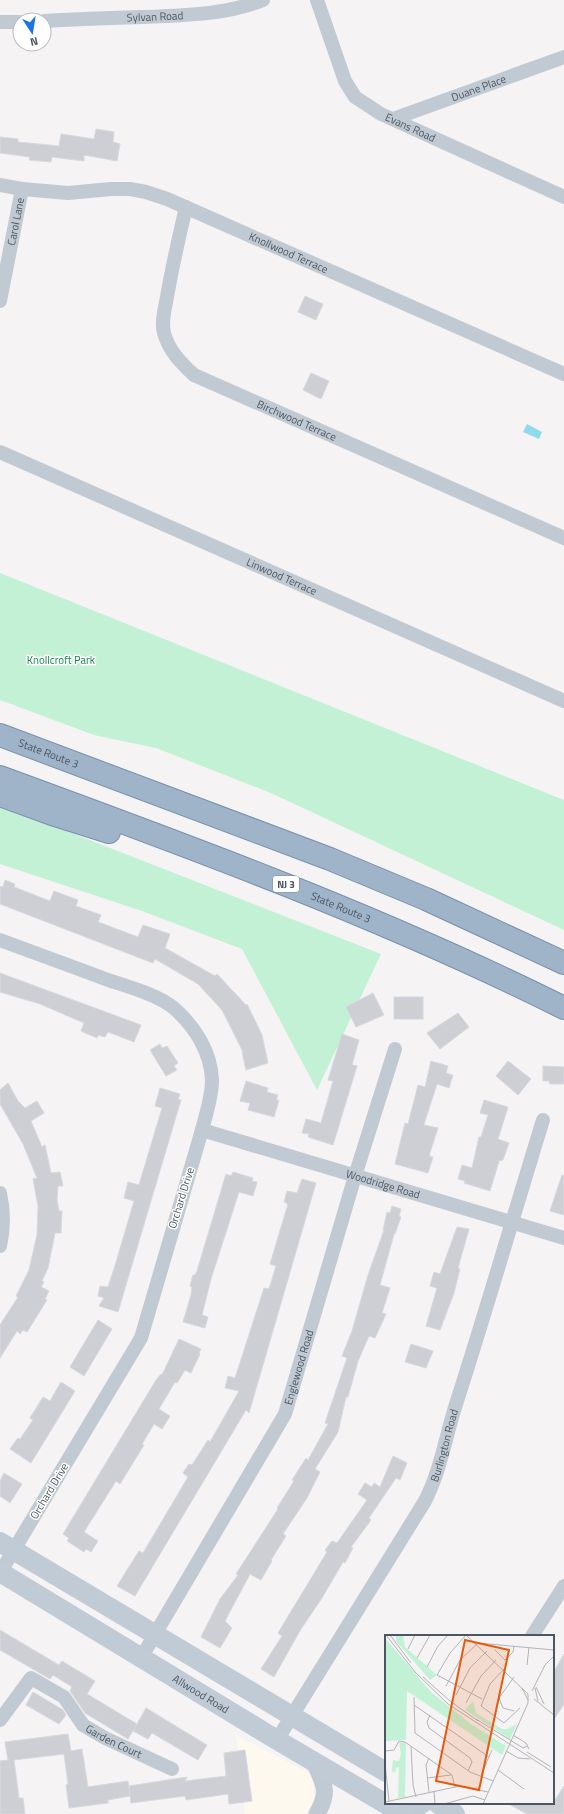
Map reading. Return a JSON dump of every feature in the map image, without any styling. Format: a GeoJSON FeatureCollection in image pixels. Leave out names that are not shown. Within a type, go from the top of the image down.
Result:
{"type":"FeatureCollection","features":[{"type":"Feature","properties":{"kind":"highway","name":"State Route 3"},"geometry":{"type":"LineString","coordinates":[[0,735],[330,859],[426,899],[564,964]]}},
{"type":"Feature","properties":{"kind":"highway","name":"State Route 3"},"geometry":{"type":"LineString","coordinates":[[0,777],[196,849],[313,895],[456,956],[564,1008]]}},
{"type":"Feature","properties":{"kind":"highway"},"geometry":{"type":"LineString","coordinates":[[0,795],[52,814],[313,895]]}},
{"type":"Feature","properties":{"kind":"main road"},"geometry":{"type":"LineString","coordinates":[[7,1546],[385,1771]]}},
{"type":"Feature","properties":{"kind":"main road","name":"Allwood Road"},"geometry":{"type":"LineString","coordinates":[[0,1573],[385,1803]]}},
{"type":"Feature","properties":{"kind":"main road","name":"Allwood Road"},"geometry":{"type":"LineString","coordinates":[[386,1804],[403,1814]]}},
{"type":"Feature","properties":{"kind":"main road"},"geometry":{"type":"LineString","coordinates":[[439,1804],[455,1814]]}},
{"type":"Feature","properties":{"kind":"street","name":"Sylvan Road"},"geometry":{"type":"LineString","coordinates":[[52,21],[193,15],[222,12],[246,7],[263,0]]}},
{"type":"Feature","properties":{"kind":"street","name":"Evans Road"},"geometry":{"type":"LineString","coordinates":[[317,0],[345,81],[356,97],[381,114],[564,198]]}},
{"type":"Feature","properties":{"kind":"street"},"geometry":{"type":"LineString","coordinates":[[0,22],[12,22]]}},
{"type":"Feature","properties":{"kind":"street","name":"Duane Place"},"geometry":{"type":"LineString","coordinates":[[393,119],[564,57]]}},
{"type":"Feature","properties":{"kind":"street","name":"Knollwood Terrace"},"geometry":{"type":"LineString","coordinates":[[0,185],[22,189],[68,193],[111,189],[130,189],[146,192],[186,207],[564,374]]}},
{"type":"Feature","properties":{"kind":"street","name":"Carol Lane"},"geometry":{"type":"LineString","coordinates":[[0,301],[22,189]]}},
{"type":"Feature","properties":{"kind":"street","name":"Birchwood Terrace"},"geometry":{"type":"LineString","coordinates":[[186,207],[169,285],[164,315],[164,332],[169,346],[179,361],[194,375],[564,538]]}},
{"type":"Feature","properties":{"kind":"street","name":"Linwood Terrace"},"geometry":{"type":"LineString","coordinates":[[0,452],[564,700]]}},
{"type":"Feature","properties":{"kind":"street","name":"Orchard Drive"},"geometry":{"type":"LineString","coordinates":[[0,940],[145,993],[174,1008],[193,1029],[207,1054],[212,1079],[210,1096],[202,1130],[141,1338],[7,1546],[0,1573]]}},
{"type":"Feature","properties":{"kind":"street","name":"Englewood Road"},"geometry":{"type":"LineString","coordinates":[[141,1658],[285,1414],[355,1176],[395,1049]]}},
{"type":"Feature","properties":{"kind":"street","name":"Burlington Road"},"geometry":{"type":"LineString","coordinates":[[277,1740],[425,1501],[434,1483],[447,1431],[484,1319],[543,1120]]}},
{"type":"Feature","properties":{"kind":"street","name":"Woodridge Road"},"geometry":{"type":"LineString","coordinates":[[202,1130],[564,1238]]}},
{"type":"Feature","properties":{"kind":"street"},"geometry":{"type":"LineString","coordinates":[[0,1193],[3,1212],[3,1230],[0,1246]]}},
{"type":"Feature","properties":{"kind":"street"},"geometry":{"type":"LineString","coordinates":[[533,1635],[564,1586]]}},
{"type":"Feature","properties":{"kind":"street","name":"Garden Court"},"geometry":{"type":"LineString","coordinates":[[0,1720],[31,1678],[64,1697],[83,1725],[105,1738],[172,1769]]}},
{"type":"Feature","properties":{"kind":"street"},"geometry":{"type":"LineString","coordinates":[[314,1762],[324,1785],[324,1801],[317,1814]]}},
{"type":"Feature","properties":{"kind":"street"},"geometry":{"type":"LineString","coordinates":[[410,1814],[425,1804]]}},
{"type":"Feature","properties":{"kind":"shaded area"},"geometry":{"type":"Polygon","coordinates":[[[236,1735],[311,1774],[316,1796],[306,1814],[245,1814],[236,1735]]]}},
{"type":"Feature","properties":{"kind":"green space","name":"Knollcroft Park"},"geometry":{"type":"Polygon","coordinates":[[[0,573],[564,800],[564,930],[271,793],[156,748],[94,735],[0,700],[0,573]]]}},
{"type":"Feature","properties":{"kind":"green space"},"geometry":{"type":"Polygon","coordinates":[[[0,805],[381,954],[317,1090],[242,949],[142,911],[0,864],[0,805]]]}},
{"type":"Feature","properties":{"kind":"water"},"geometry":{"type":"Polygon","coordinates":[[[527,424],[542,432],[539,439],[523,432],[527,424]]]}},
{"type":"Feature","properties":{"kind":"building"},"geometry":{"type":"Polygon","coordinates":[[[96,129],[114,132],[113,142],[120,144],[117,161],[84,155],[84,161],[52,157],[51,162],[29,160],[30,157],[0,153],[0,137],[18,139],[18,142],[59,146],[61,134],[94,139],[96,129]]]}},
{"type":"Feature","properties":{"kind":"building"},"geometry":{"type":"Polygon","coordinates":[[[305,296],[323,304],[316,320],[298,312],[305,296]]]}},
{"type":"Feature","properties":{"kind":"building"},"geometry":{"type":"Polygon","coordinates":[[[311,373],[329,381],[321,399],[303,390],[311,373]]]}},
{"type":"Feature","properties":{"kind":"building"},"geometry":{"type":"Polygon","coordinates":[[[5,880],[15,884],[14,887],[50,901],[54,891],[78,900],[76,906],[101,915],[98,922],[138,937],[143,925],[170,934],[165,948],[215,976],[217,974],[246,1005],[247,1004],[262,1035],[268,1063],[246,1070],[243,1052],[222,1010],[198,984],[155,959],[153,963],[0,904],[0,886],[3,887],[5,880]]]}},
{"type":"Feature","properties":{"kind":"building"},"geometry":{"type":"Polygon","coordinates":[[[0,973],[141,1025],[134,1042],[108,1032],[105,1037],[98,1035],[97,1038],[81,1031],[84,1023],[40,1004],[0,992],[0,973]]]}},
{"type":"Feature","properties":{"kind":"building"},"geometry":{"type":"Polygon","coordinates":[[[373,993],[384,1015],[356,1027],[346,1007],[373,993]]]}},
{"type":"Feature","properties":{"kind":"building"},"geometry":{"type":"Polygon","coordinates":[[[394,997],[423,997],[423,1019],[394,1019],[394,997]]]}},
{"type":"Feature","properties":{"kind":"building"},"geometry":{"type":"Polygon","coordinates":[[[458,1013],[469,1027],[440,1049],[427,1033],[458,1013]]]}},
{"type":"Feature","properties":{"kind":"building"},"geometry":{"type":"Polygon","coordinates":[[[342,1034],[359,1040],[352,1065],[357,1066],[333,1145],[308,1137],[309,1134],[302,1133],[306,1119],[321,1123],[333,1081],[328,1080],[342,1034]]]}},
{"type":"Feature","properties":{"kind":"building"},"geometry":{"type":"Polygon","coordinates":[[[160,1044],[162,1048],[167,1046],[178,1063],[174,1066],[177,1070],[166,1076],[150,1050],[160,1044]]]}},
{"type":"Feature","properties":{"kind":"building"},"geometry":{"type":"Polygon","coordinates":[[[431,1061],[448,1066],[446,1073],[453,1075],[449,1088],[437,1084],[425,1121],[424,1125],[438,1128],[429,1156],[433,1157],[428,1173],[395,1164],[405,1123],[408,1124],[418,1085],[425,1087],[431,1061]]]}},
{"type":"Feature","properties":{"kind":"building"},"geometry":{"type":"Polygon","coordinates":[[[508,1061],[531,1079],[518,1095],[496,1076],[508,1061]]]}},
{"type":"Feature","properties":{"kind":"building"},"geometry":{"type":"Polygon","coordinates":[[[543,1066],[564,1067],[564,1084],[550,1084],[549,1081],[543,1081],[543,1066]]]}},
{"type":"Feature","properties":{"kind":"building"},"geometry":{"type":"Polygon","coordinates":[[[246,1081],[268,1088],[267,1092],[278,1095],[276,1100],[279,1100],[274,1117],[248,1110],[250,1103],[240,1101],[246,1081]]]}},
{"type":"Feature","properties":{"kind":"building"},"geometry":{"type":"Polygon","coordinates":[[[8,1083],[18,1101],[25,1108],[37,1101],[44,1113],[31,1121],[42,1147],[45,1145],[51,1173],[60,1172],[63,1186],[58,1186],[57,1200],[59,1211],[62,1211],[61,1233],[55,1233],[48,1268],[41,1287],[49,1291],[45,1299],[47,1300],[27,1332],[23,1330],[20,1334],[17,1331],[0,1358],[0,1325],[18,1297],[16,1296],[29,1270],[37,1235],[38,1206],[33,1179],[37,1178],[23,1144],[0,1104],[0,1090],[8,1083]]]}},
{"type":"Feature","properties":{"kind":"building"},"geometry":{"type":"Polygon","coordinates":[[[160,1088],[180,1094],[178,1099],[181,1100],[118,1312],[99,1306],[104,1298],[98,1296],[100,1286],[108,1287],[117,1259],[134,1201],[124,1198],[128,1182],[139,1185],[162,1108],[155,1106],[160,1088]]]}},
{"type":"Feature","properties":{"kind":"building"},"geometry":{"type":"Polygon","coordinates":[[[484,1100],[508,1107],[498,1139],[509,1143],[503,1160],[499,1161],[490,1191],[464,1183],[465,1181],[458,1179],[462,1165],[472,1168],[479,1137],[481,1137],[488,1115],[480,1113],[484,1100]]]}},
{"type":"Feature","properties":{"kind":"building"},"geometry":{"type":"Polygon","coordinates":[[[233,1172],[253,1178],[252,1181],[257,1182],[253,1196],[239,1192],[211,1279],[202,1315],[208,1317],[205,1328],[183,1322],[191,1295],[192,1287],[190,1286],[193,1275],[195,1275],[197,1271],[226,1174],[231,1176],[233,1172]]]}},
{"type":"Feature","properties":{"kind":"building"},"geometry":{"type":"Polygon","coordinates":[[[562,1175],[564,1176],[564,1215],[550,1211],[562,1175]]]}},
{"type":"Feature","properties":{"kind":"building"},"geometry":{"type":"Polygon","coordinates":[[[302,1179],[316,1183],[249,1413],[246,1410],[135,1596],[117,1586],[139,1551],[143,1553],[188,1477],[183,1473],[189,1464],[192,1465],[208,1440],[210,1442],[239,1391],[225,1388],[228,1376],[235,1378],[264,1288],[269,1289],[276,1266],[270,1264],[288,1204],[284,1202],[287,1191],[297,1193],[302,1179]]]}},
{"type":"Feature","properties":{"kind":"building"},"geometry":{"type":"Polygon","coordinates":[[[392,1206],[401,1209],[399,1216],[401,1217],[394,1234],[380,1285],[390,1288],[382,1313],[386,1314],[375,1338],[369,1336],[358,1361],[348,1397],[346,1397],[338,1432],[315,1469],[320,1472],[307,1498],[283,1534],[286,1536],[261,1580],[250,1574],[225,1621],[232,1628],[220,1648],[201,1637],[220,1599],[238,1575],[236,1574],[278,1509],[277,1508],[294,1481],[292,1480],[306,1458],[308,1460],[328,1424],[325,1423],[347,1358],[342,1356],[352,1331],[368,1275],[384,1230],[387,1212],[390,1213],[392,1206]]]}},
{"type":"Feature","properties":{"kind":"building"},"geometry":{"type":"Polygon","coordinates":[[[457,1227],[469,1229],[458,1268],[460,1269],[454,1293],[440,1330],[426,1326],[437,1288],[430,1286],[434,1272],[440,1274],[457,1227]]]}},
{"type":"Feature","properties":{"kind":"building"},"geometry":{"type":"Polygon","coordinates":[[[98,1320],[112,1329],[84,1376],[70,1367],[98,1320]]]}},
{"type":"Feature","properties":{"kind":"building"},"geometry":{"type":"Polygon","coordinates":[[[179,1339],[201,1349],[200,1354],[191,1373],[185,1370],[177,1383],[175,1382],[159,1409],[170,1416],[162,1429],[154,1424],[142,1444],[144,1445],[120,1484],[116,1481],[84,1532],[98,1541],[91,1552],[86,1549],[84,1552],[67,1541],[69,1538],[63,1534],[156,1380],[161,1374],[162,1375],[179,1339]]]}},
{"type":"Feature","properties":{"kind":"building"},"geometry":{"type":"Polygon","coordinates":[[[411,1344],[433,1351],[426,1368],[405,1362],[411,1344]]]}},
{"type":"Feature","properties":{"kind":"building"},"geometry":{"type":"Polygon","coordinates":[[[61,1382],[75,1391],[31,1463],[10,1449],[18,1438],[20,1439],[33,1420],[30,1418],[43,1397],[50,1401],[61,1382]]]}},
{"type":"Feature","properties":{"kind":"building"},"geometry":{"type":"Polygon","coordinates":[[[393,1456],[407,1463],[400,1480],[396,1478],[369,1518],[371,1520],[351,1547],[353,1548],[345,1563],[343,1562],[322,1598],[301,1629],[274,1677],[261,1669],[282,1636],[278,1633],[327,1552],[325,1550],[332,1541],[337,1543],[367,1500],[358,1494],[365,1483],[372,1487],[374,1483],[380,1487],[393,1456]]]}},
{"type":"Feature","properties":{"kind":"building"},"geometry":{"type":"Polygon","coordinates":[[[4,1473],[22,1484],[10,1503],[0,1496],[0,1481],[4,1473]]]}},
{"type":"Feature","properties":{"kind":"building"},"geometry":{"type":"Polygon","coordinates":[[[0,1630],[59,1665],[62,1661],[95,1681],[87,1694],[137,1724],[128,1739],[85,1713],[70,1691],[72,1687],[53,1675],[50,1679],[0,1650],[0,1630]]]}},
{"type":"Feature","properties":{"kind":"building"},"geometry":{"type":"Polygon","coordinates":[[[564,1654],[564,1704],[554,1719],[554,1671],[564,1654]]]}},
{"type":"Feature","properties":{"kind":"building"},"geometry":{"type":"Polygon","coordinates":[[[33,1692],[63,1710],[66,1715],[59,1724],[26,1705],[33,1692]]]}},
{"type":"Feature","properties":{"kind":"building"},"geometry":{"type":"Polygon","coordinates":[[[146,1708],[207,1745],[198,1760],[152,1733],[148,1739],[133,1731],[146,1708]]]}},
{"type":"Feature","properties":{"kind":"building"},"geometry":{"type":"Polygon","coordinates":[[[68,1734],[71,1751],[82,1749],[88,1787],[128,1781],[130,1796],[108,1800],[108,1803],[69,1808],[66,1785],[68,1784],[64,1754],[14,1760],[19,1798],[23,1798],[25,1814],[0,1814],[0,1761],[8,1760],[5,1742],[68,1734]]]}},
{"type":"Feature","properties":{"kind":"building"},"geometry":{"type":"Polygon","coordinates":[[[245,1750],[252,1801],[229,1804],[228,1794],[186,1800],[185,1796],[131,1803],[129,1786],[187,1777],[185,1781],[226,1776],[224,1753],[245,1750]]]}},
{"type":"Feature","properties":{"kind":"building"},"geometry":{"type":"Polygon","coordinates":[[[564,1786],[564,1814],[527,1814],[509,1804],[554,1804],[554,1801],[564,1786]]]}}]}
